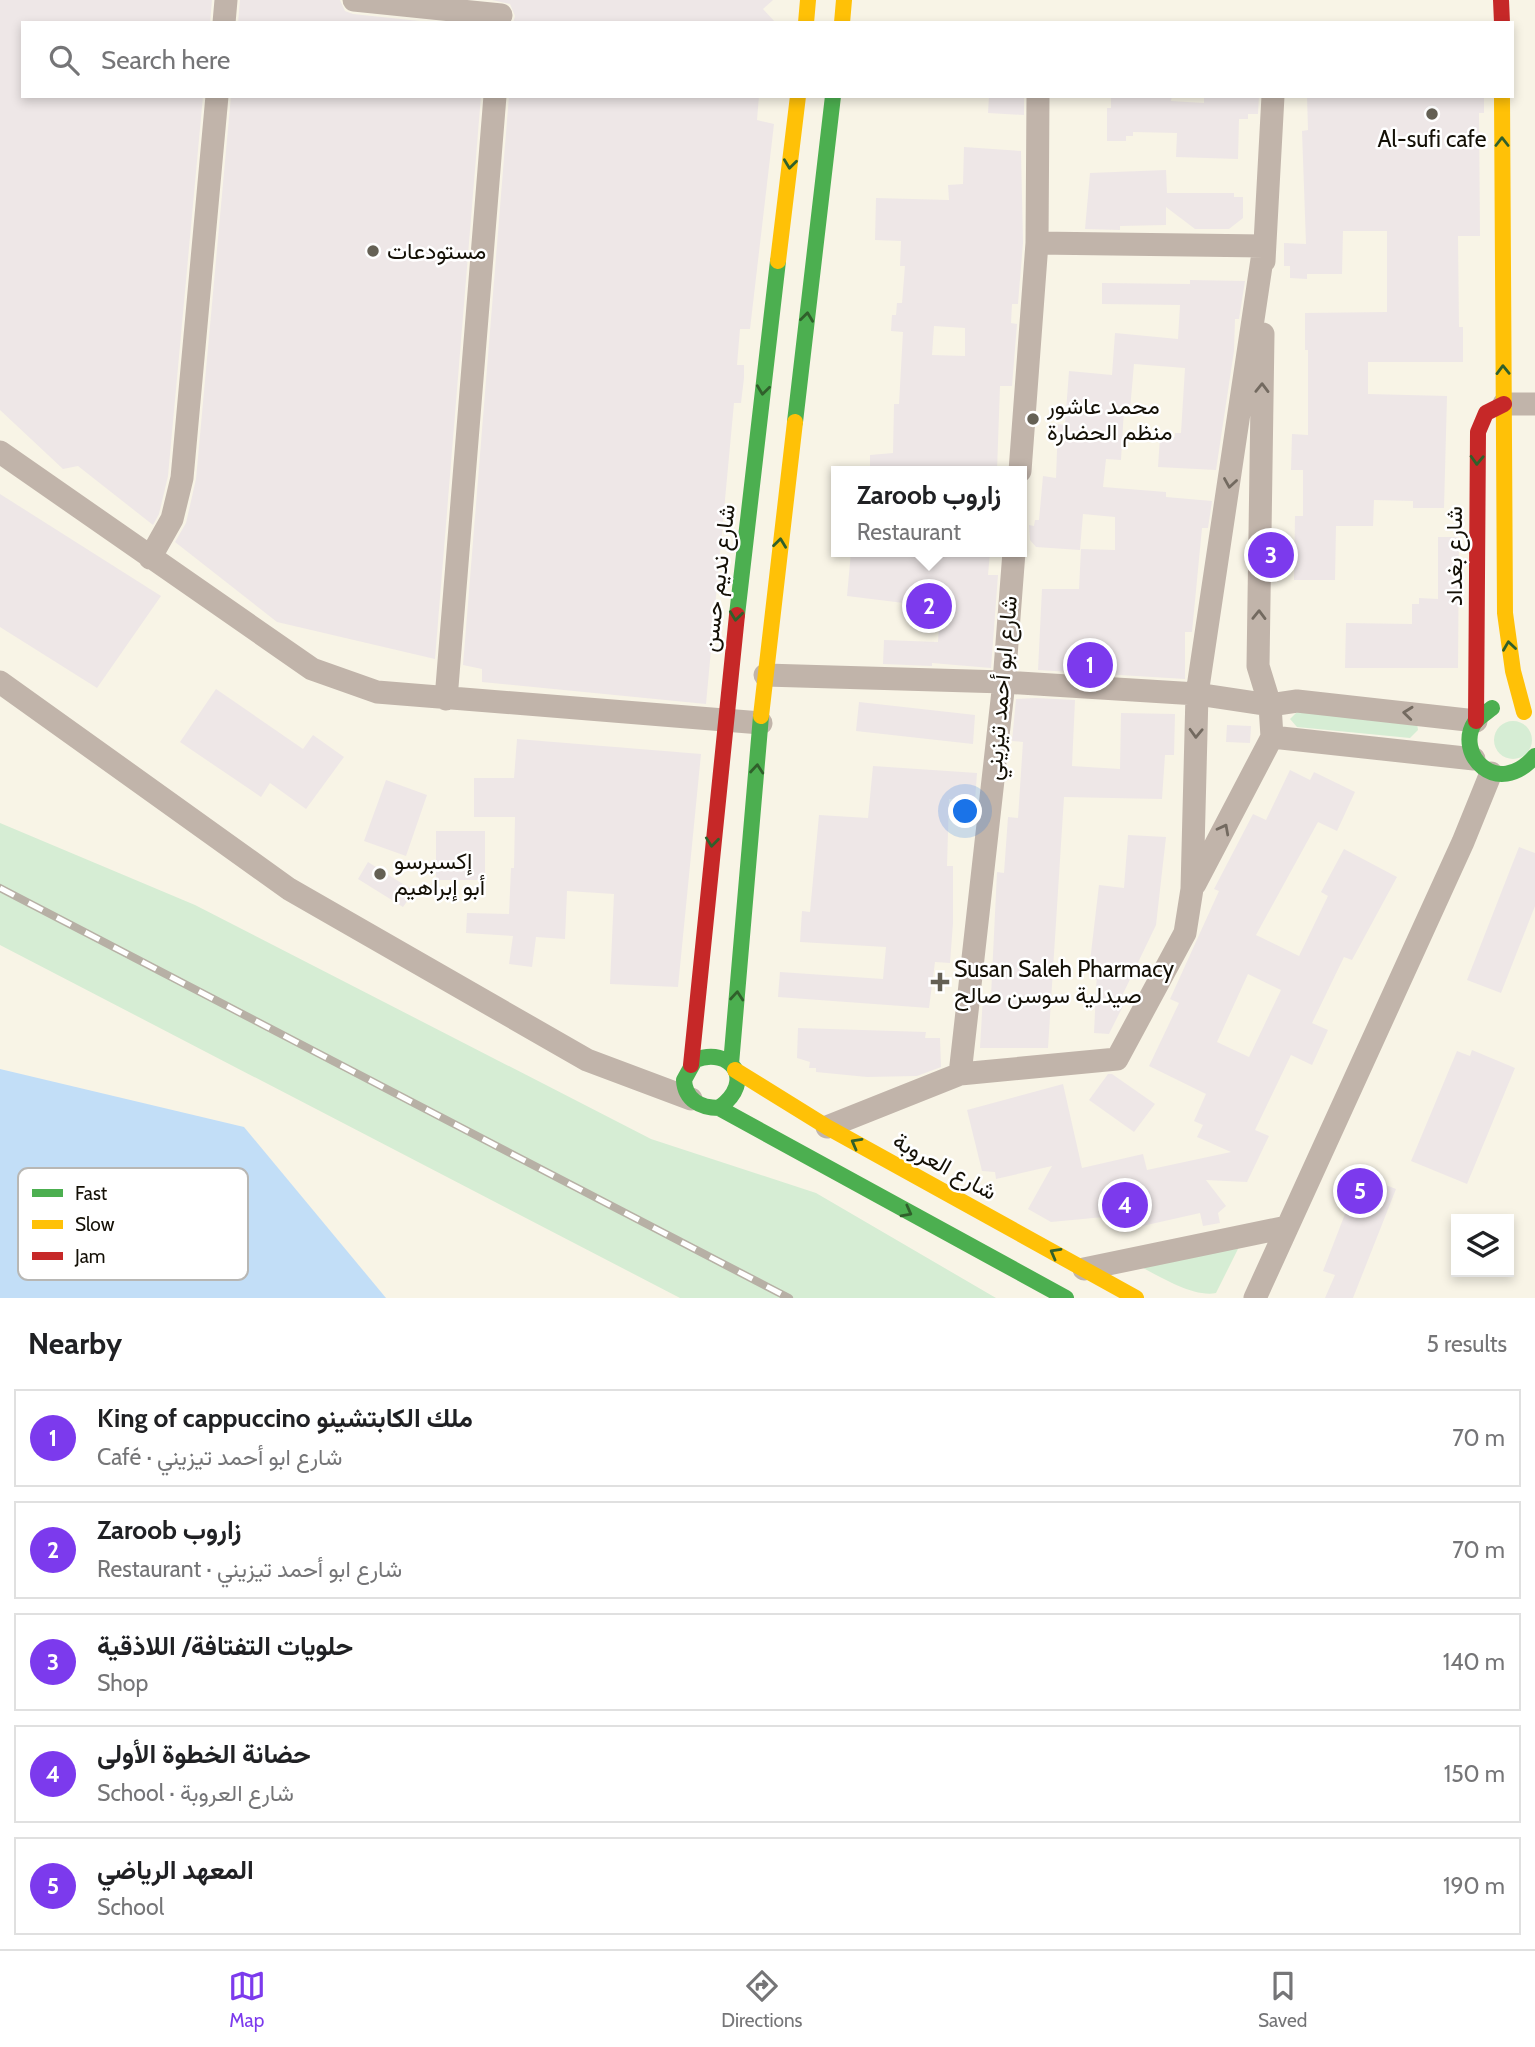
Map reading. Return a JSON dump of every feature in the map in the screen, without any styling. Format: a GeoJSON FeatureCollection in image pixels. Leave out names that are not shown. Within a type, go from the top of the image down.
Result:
{"type":"FeatureCollection","features":[{"type":"Feature","properties":{"kind":"main road"},"geometry":{"type":"LineString","coordinates":[[806,21],[808,0]]}},
{"type":"Feature","properties":{"kind":"main road"},"geometry":{"type":"LineString","coordinates":[[842,21],[844,0]]}},
{"type":"Feature","properties":{"kind":"main road"},"geometry":{"type":"LineString","coordinates":[[1501,0],[1502,21]]}},
{"type":"Feature","properties":{"kind":"main road","name":"شارع نديم حسن"},"geometry":{"type":"LineString","coordinates":[[691,1065],[724,721],[798,98]]}},
{"type":"Feature","properties":{"kind":"main road"},"geometry":{"type":"LineString","coordinates":[[719,1108],[734,1098],[738,1089],[733,1067],[765,675],[833,98]]}},
{"type":"Feature","properties":{"kind":"main road"},"geometry":{"type":"LineString","coordinates":[[1502,98],[1505,612],[1513,671],[1524,712],[1535,725]]}},
{"type":"Feature","properties":{"kind":"main road","name":"شارع بغداد"},"geometry":{"type":"LineString","coordinates":[[1483,766],[1469,739],[1476,721],[1478,432],[1486,413],[1504,404]]}},
{"type":"Feature","properties":{"kind":"main road"},"geometry":{"type":"LineString","coordinates":[[1476,721],[1493,708],[1514,708],[1524,712]]}},
{"type":"Feature","properties":{"kind":"main road"},"geometry":{"type":"LineString","coordinates":[[1483,766],[1508,775],[1532,766]]}},
{"type":"Feature","properties":{"kind":"main road","name":"شارع العروبة"},"geometry":{"type":"LineString","coordinates":[[691,1065],[698,1059],[715,1055],[827,1127],[1136,1298]]}},
{"type":"Feature","properties":{"kind":"main road"},"geometry":{"type":"LineString","coordinates":[[691,1065],[685,1080],[691,1098],[701,1107],[719,1108],[1066,1298]]}},
{"type":"Feature","properties":{"kind":"street"},"geometry":{"type":"LineString","coordinates":[[224,21],[226,0]]}},
{"type":"Feature","properties":{"kind":"street"},"geometry":{"type":"LineString","coordinates":[[354,0],[502,12]]}},
{"type":"Feature","properties":{"kind":"street"},"geometry":{"type":"LineString","coordinates":[[150,558],[172,519],[182,478],[217,98]]}},
{"type":"Feature","properties":{"kind":"street"},"geometry":{"type":"LineString","coordinates":[[446,699],[495,98]]}},
{"type":"Feature","properties":{"kind":"street"},"geometry":{"type":"LineString","coordinates":[[1020,466],[1037,243],[1038,98]]}},
{"type":"Feature","properties":{"kind":"street"},"geometry":{"type":"LineString","coordinates":[[1192,889],[1272,737],[1270,705],[1258,666],[1264,246],[1273,98]]}},
{"type":"Feature","properties":{"kind":"street"},"geometry":{"type":"LineString","coordinates":[[1037,243],[1264,246]]}},
{"type":"Feature","properties":{"kind":"street"},"geometry":{"type":"LineString","coordinates":[[827,1127],[960,1074],[1117,1059],[1185,933],[1192,889],[1197,694],[1264,246]]}},
{"type":"Feature","properties":{"kind":"street"},"geometry":{"type":"LineString","coordinates":[[1504,404],[1535,404]]}},
{"type":"Feature","properties":{"kind":"street"},"geometry":{"type":"LineString","coordinates":[[0,452],[312,669],[377,692],[761,723]]}},
{"type":"Feature","properties":{"kind":"street","name":"شارع ابو أحمد تيزيني"},"geometry":{"type":"LineString","coordinates":[[960,1074],[1004,682],[1014,557]]}},
{"type":"Feature","properties":{"kind":"street"},"geometry":{"type":"LineString","coordinates":[[765,675],[1004,682],[1197,694],[1270,705],[1297,701],[1476,721]]}},
{"type":"Feature","properties":{"kind":"street"},"geometry":{"type":"LineString","coordinates":[[0,682],[289,889],[587,1060],[691,1098]]}},
{"type":"Feature","properties":{"kind":"street"},"geometry":{"type":"LineString","coordinates":[[1255,1298],[1463,842],[1483,766],[1272,737]]}},
{"type":"Feature","properties":{"kind":"street"},"geometry":{"type":"LineString","coordinates":[[644,1082],[691,1065]]}},
{"type":"Feature","properties":{"kind":"street"},"geometry":{"type":"LineString","coordinates":[[1084,1269],[1287,1227]]}},
{"type":"Feature","properties":{"kind":"green space"},"geometry":{"type":"Polygon","coordinates":[[[1298,711],[1417,724],[1418,730],[1410,738],[1297,727],[1290,719],[1298,711]]]}},
{"type":"Feature","properties":{"kind":"green space"},"geometry":{"type":"Polygon","coordinates":[[[1513,721],[1527,726],[1532,740],[1527,754],[1513,759],[1499,754],[1494,740],[1499,726],[1513,721]]]}},
{"type":"Feature","properties":{"kind":"green space"},"geometry":{"type":"Polygon","coordinates":[[[0,823],[195,905],[651,1139],[816,1193],[996,1298],[680,1298],[0,945],[0,823]]]}},
{"type":"Feature","properties":{"kind":"green space"},"geometry":{"type":"Polygon","coordinates":[[[1241,1243],[1216,1293],[1207,1294],[1185,1289],[1134,1263],[1241,1243]]]}},
{"type":"Feature","properties":{"kind":"water"},"geometry":{"type":"Polygon","coordinates":[[[0,1069],[244,1127],[386,1298],[0,1298],[0,1069]]]}},
{"type":"Feature","properties":{"kind":"building"},"geometry":{"type":"Polygon","coordinates":[[[0,0],[212,0],[210,21],[21,21],[21,98],[203,98],[168,476],[159,514],[153,525],[78,466],[63,469],[0,410],[0,0]]]}},
{"type":"Feature","properties":{"kind":"building"},"geometry":{"type":"Polygon","coordinates":[[[240,0],[340,0],[345,11],[353,14],[420,21],[238,21],[240,0]]]}},
{"type":"Feature","properties":{"kind":"building"},"geometry":{"type":"Polygon","coordinates":[[[492,0],[773,0],[763,9],[774,21],[514,21],[515,16],[510,4],[492,0]]]}},
{"type":"Feature","properties":{"kind":"building"},"geometry":{"type":"Polygon","coordinates":[[[231,98],[481,98],[435,659],[277,622],[175,542],[186,523],[196,479],[231,98]]]}},
{"type":"Feature","properties":{"kind":"building"},"geometry":{"type":"Polygon","coordinates":[[[509,98],[759,98],[757,120],[774,124],[750,329],[740,329],[737,365],[744,365],[744,378],[741,403],[734,403],[706,704],[482,682],[482,669],[463,665],[509,98]]]}},
{"type":"Feature","properties":{"kind":"building"},"geometry":{"type":"Polygon","coordinates":[[[989,98],[1024,98],[1024,115],[988,113],[989,98]]]}},
{"type":"Feature","properties":{"kind":"building"},"geometry":{"type":"Polygon","coordinates":[[[1111,98],[1172,98],[1171,101],[1204,103],[1204,98],[1259,98],[1258,114],[1248,114],[1248,119],[1239,119],[1238,159],[1176,157],[1177,133],[1133,132],[1133,136],[1126,136],[1126,141],[1107,141],[1107,108],[1111,108],[1111,98]]]}},
{"type":"Feature","properties":{"kind":"building"},"geometry":{"type":"Polygon","coordinates":[[[1307,98],[1484,98],[1484,113],[1479,113],[1480,236],[1458,236],[1459,327],[1463,327],[1463,362],[1368,362],[1368,394],[1447,396],[1444,508],[1413,508],[1413,501],[1374,500],[1373,526],[1336,526],[1335,580],[1294,580],[1295,516],[1303,516],[1303,470],[1291,470],[1292,434],[1308,435],[1305,313],[1387,312],[1387,231],[1343,231],[1342,274],[1307,274],[1307,279],[1290,278],[1290,266],[1284,266],[1284,243],[1306,244],[1302,131],[1308,130],[1307,98]]]}},
{"type":"Feature","properties":{"kind":"building"},"geometry":{"type":"Polygon","coordinates":[[[964,147],[1021,151],[1023,243],[1018,304],[1012,304],[1011,323],[1017,324],[1012,386],[1000,386],[997,466],[870,466],[870,455],[893,453],[894,404],[899,404],[903,332],[891,331],[892,315],[896,315],[897,303],[902,303],[905,266],[900,266],[901,241],[875,240],[876,198],[949,200],[948,185],[963,184],[964,147]],[[934,326],[932,355],[965,356],[965,328],[934,326]]]}},
{"type":"Feature","properties":{"kind":"building"},"geometry":{"type":"Polygon","coordinates":[[[1166,170],[1167,193],[1234,193],[1234,197],[1243,197],[1243,218],[1229,229],[1195,229],[1166,207],[1166,225],[1120,226],[1120,230],[1085,229],[1090,173],[1166,170]]]}},
{"type":"Feature","properties":{"kind":"building"},"geometry":{"type":"Polygon","coordinates":[[[1190,280],[1245,281],[1239,319],[1235,319],[1234,351],[1216,470],[1158,467],[1160,437],[1175,437],[1175,433],[1181,433],[1185,368],[1134,364],[1130,410],[1124,409],[1121,460],[1106,459],[1103,487],[1166,492],[1166,497],[1212,501],[1208,528],[1202,528],[1192,632],[1185,632],[1185,679],[1038,670],[1042,589],[1079,589],[1081,549],[1115,550],[1115,517],[1083,514],[1080,550],[1036,547],[1030,540],[1029,525],[1034,526],[1035,520],[1039,520],[1043,476],[1056,478],[1058,424],[1065,425],[1069,371],[1112,375],[1115,333],[1178,339],[1180,305],[1102,304],[1102,283],[1190,284],[1190,280]]]}},
{"type":"Feature","properties":{"kind":"building"},"geometry":{"type":"Polygon","coordinates":[[[0,494],[161,596],[97,688],[0,627],[0,494]]]}},
{"type":"Feature","properties":{"kind":"building"},"geometry":{"type":"Polygon","coordinates":[[[1438,537],[1459,537],[1458,668],[1345,668],[1346,623],[1412,624],[1412,604],[1419,604],[1419,598],[1438,599],[1438,537]]]}},
{"type":"Feature","properties":{"kind":"building"},"geometry":{"type":"Polygon","coordinates":[[[851,557],[990,557],[988,575],[998,575],[991,668],[932,663],[932,666],[883,664],[884,640],[938,642],[940,611],[936,611],[936,607],[847,596],[851,557]]]}},
{"type":"Feature","properties":{"kind":"building"},"geometry":{"type":"Polygon","coordinates":[[[216,689],[303,749],[313,735],[344,757],[306,809],[270,783],[261,797],[180,742],[216,689]]]}},
{"type":"Feature","properties":{"kind":"building"},"geometry":{"type":"Polygon","coordinates":[[[1016,699],[1075,700],[1072,766],[1120,769],[1121,713],[1175,714],[1174,755],[1165,755],[1162,799],[1064,797],[1048,1048],[980,1048],[983,996],[991,996],[997,872],[1004,873],[1008,817],[1018,818],[1023,742],[1012,741],[1016,699]]]}},
{"type":"Feature","properties":{"kind":"building"},"geometry":{"type":"Polygon","coordinates":[[[859,702],[975,715],[973,744],[856,731],[859,702]]]}},
{"type":"Feature","properties":{"kind":"building"},"geometry":{"type":"Polygon","coordinates":[[[1227,725],[1251,726],[1250,743],[1226,742],[1227,725]]]}},
{"type":"Feature","properties":{"kind":"building"},"geometry":{"type":"Polygon","coordinates":[[[517,739],[701,754],[678,987],[610,984],[614,894],[567,891],[565,939],[536,937],[532,967],[509,964],[513,936],[466,933],[467,913],[509,914],[511,868],[514,868],[515,817],[474,817],[474,778],[514,778],[517,739]]]}},
{"type":"Feature","properties":{"kind":"building"},"geometry":{"type":"Polygon","coordinates":[[[873,766],[977,773],[975,801],[949,799],[947,866],[953,866],[950,963],[935,962],[929,1008],[778,997],[780,972],[883,979],[886,947],[800,942],[802,911],[810,912],[819,815],[868,818],[873,766]]]}},
{"type":"Feature","properties":{"kind":"building"},"geometry":{"type":"Polygon","coordinates":[[[1290,770],[1310,780],[1314,772],[1355,792],[1337,831],[1318,822],[1256,935],[1299,956],[1328,896],[1321,892],[1344,849],[1397,877],[1352,960],[1344,957],[1312,1023],[1328,1030],[1312,1065],[1291,1055],[1255,1130],[1269,1136],[1247,1182],[1206,1180],[1226,1206],[1218,1213],[1220,1223],[1203,1226],[1200,1213],[1129,1229],[1125,1215],[1051,1222],[1028,1209],[1052,1166],[996,1179],[995,1172],[982,1171],[967,1110],[1063,1084],[1082,1168],[1143,1154],[1147,1170],[1231,1152],[1197,1137],[1203,1125],[1194,1121],[1206,1094],[1149,1066],[1179,1003],[1170,999],[1219,891],[1214,889],[1253,814],[1266,820],[1290,770]],[[1248,974],[1217,1042],[1249,1057],[1281,990],[1248,974]]]}},
{"type":"Feature","properties":{"kind":"building"},"geometry":{"type":"Polygon","coordinates":[[[386,780],[427,795],[406,856],[364,841],[386,780]]]}},
{"type":"Feature","properties":{"kind":"building"},"geometry":{"type":"Polygon","coordinates":[[[436,831],[485,831],[485,880],[436,880],[436,831]]]}},
{"type":"Feature","properties":{"kind":"building"},"geometry":{"type":"Polygon","coordinates":[[[1128,835],[1166,837],[1156,925],[1122,996],[1128,996],[1109,1034],[1094,1033],[1097,970],[1089,970],[1099,885],[1124,888],[1128,835]]]}},
{"type":"Feature","properties":{"kind":"building"},"geometry":{"type":"Polygon","coordinates":[[[1519,847],[1535,853],[1535,906],[1501,993],[1467,980],[1519,847]]]}},
{"type":"Feature","properties":{"kind":"building"},"geometry":{"type":"Polygon","coordinates":[[[368,862],[414,891],[403,907],[358,879],[368,862]]]}},
{"type":"Feature","properties":{"kind":"building"},"geometry":{"type":"Polygon","coordinates":[[[798,1028],[926,1032],[925,1038],[940,1038],[941,1067],[917,1076],[867,1077],[816,1072],[816,1068],[809,1068],[810,1062],[797,1058],[798,1028]]]}},
{"type":"Feature","properties":{"kind":"building"},"geometry":{"type":"Polygon","coordinates":[[[1472,1050],[1515,1068],[1467,1184],[1411,1161],[1457,1051],[1470,1056],[1472,1050]]]}},
{"type":"Feature","properties":{"kind":"building"},"geometry":{"type":"Polygon","coordinates":[[[1108,1074],[1112,1074],[1155,1104],[1134,1132],[1089,1100],[1108,1074]]]}},
{"type":"Feature","properties":{"kind":"building"},"geometry":{"type":"Polygon","coordinates":[[[1360,1175],[1396,1189],[1353,1298],[1325,1298],[1335,1275],[1323,1271],[1360,1175]]]}},
{"type":"Feature","properties":{"kind":"railway"},"geometry":{"type":"LineString","coordinates":[[0,888],[789,1298]]}},
{"type":"Feature","properties":{"kind":"traffic: fast"},"geometry":{"type":"LineString","coordinates":[[795,422],[833,98]]}},
{"type":"Feature","properties":{"kind":"traffic: fast"},"geometry":{"type":"LineString","coordinates":[[737,615],[778,261]]}},
{"type":"Feature","properties":{"kind":"traffic: fast"},"geometry":{"type":"LineString","coordinates":[[1492,708],[1475,722],[1470,734],[1470,747],[1483,767],[1494,773],[1507,774],[1521,768],[1535,756]]}},
{"type":"Feature","properties":{"kind":"traffic: fast"},"geometry":{"type":"LineString","coordinates":[[731,1064],[761,716]]}},
{"type":"Feature","properties":{"kind":"traffic: fast"},"geometry":{"type":"LineString","coordinates":[[719,1108],[736,1087],[734,1068],[719,1058],[695,1060],[684,1080],[687,1093],[695,1102],[719,1108],[1066,1298]]}},
{"type":"Feature","properties":{"kind":"traffic: slow"},"geometry":{"type":"LineString","coordinates":[[806,21],[808,0]]}},
{"type":"Feature","properties":{"kind":"traffic: slow"},"geometry":{"type":"LineString","coordinates":[[842,21],[844,0]]}},
{"type":"Feature","properties":{"kind":"traffic: slow"},"geometry":{"type":"LineString","coordinates":[[778,261],[798,98]]}},
{"type":"Feature","properties":{"kind":"traffic: slow"},"geometry":{"type":"LineString","coordinates":[[1502,98],[1505,613],[1513,671],[1524,712]]}},
{"type":"Feature","properties":{"kind":"traffic: slow"},"geometry":{"type":"LineString","coordinates":[[761,716],[795,422]]}},
{"type":"Feature","properties":{"kind":"traffic: slow"},"geometry":{"type":"LineString","coordinates":[[735,1070],[827,1127],[1136,1298]]}},
{"type":"Feature","properties":{"kind":"traffic: jam"},"geometry":{"type":"LineString","coordinates":[[1501,0],[1502,21]]}},
{"type":"Feature","properties":{"kind":"traffic: jam"},"geometry":{"type":"LineString","coordinates":[[1476,721],[1478,432],[1486,413],[1504,404]]}},
{"type":"Feature","properties":{"kind":"traffic: jam"},"geometry":{"type":"LineString","coordinates":[[691,1065],[737,615]]}},
{"type":"Feature","properties":{"kind":"place","name":"Al-sufi cafe"},"geometry":{"type":"Point","coordinates":[1432,114]}},
{"type":"Feature","properties":{"kind":"place","name":"مستودعات"},"geometry":{"type":"Point","coordinates":[373,251]}},
{"type":"Feature","properties":{"kind":"place","name":"محمد عاشور منظم الحضارة"},"geometry":{"type":"Point","coordinates":[1033,419]}},
{"type":"Feature","properties":{"kind":"place","name":"حلويات التفتافة/ اللاذقية"},"geometry":{"type":"Point","coordinates":[1271,555]}},
{"type":"Feature","properties":{"kind":"place","name":"Zaroob زاروب"},"geometry":{"type":"Point","coordinates":[929,606]}},
{"type":"Feature","properties":{"kind":"place","name":"King of cappuccino ملك الكابتشينو"},"geometry":{"type":"Point","coordinates":[1090,665]}},
{"type":"Feature","properties":{"kind":"place","name":"إكسبرسو أبو إبراهيم"},"geometry":{"type":"Point","coordinates":[380,874]}},
{"type":"Feature","properties":{"kind":"place","name":"Susan Saleh Pharmacy صيدلية سوسن صالح"},"geometry":{"type":"Point","coordinates":[940,982]}},
{"type":"Feature","properties":{"kind":"place","name":"المعهد الرياضي"},"geometry":{"type":"Point","coordinates":[1360,1191]}},
{"type":"Feature","properties":{"kind":"place","name":"حضانة الخطوة الأولى"},"geometry":{"type":"Point","coordinates":[1125,1205]}}]}
